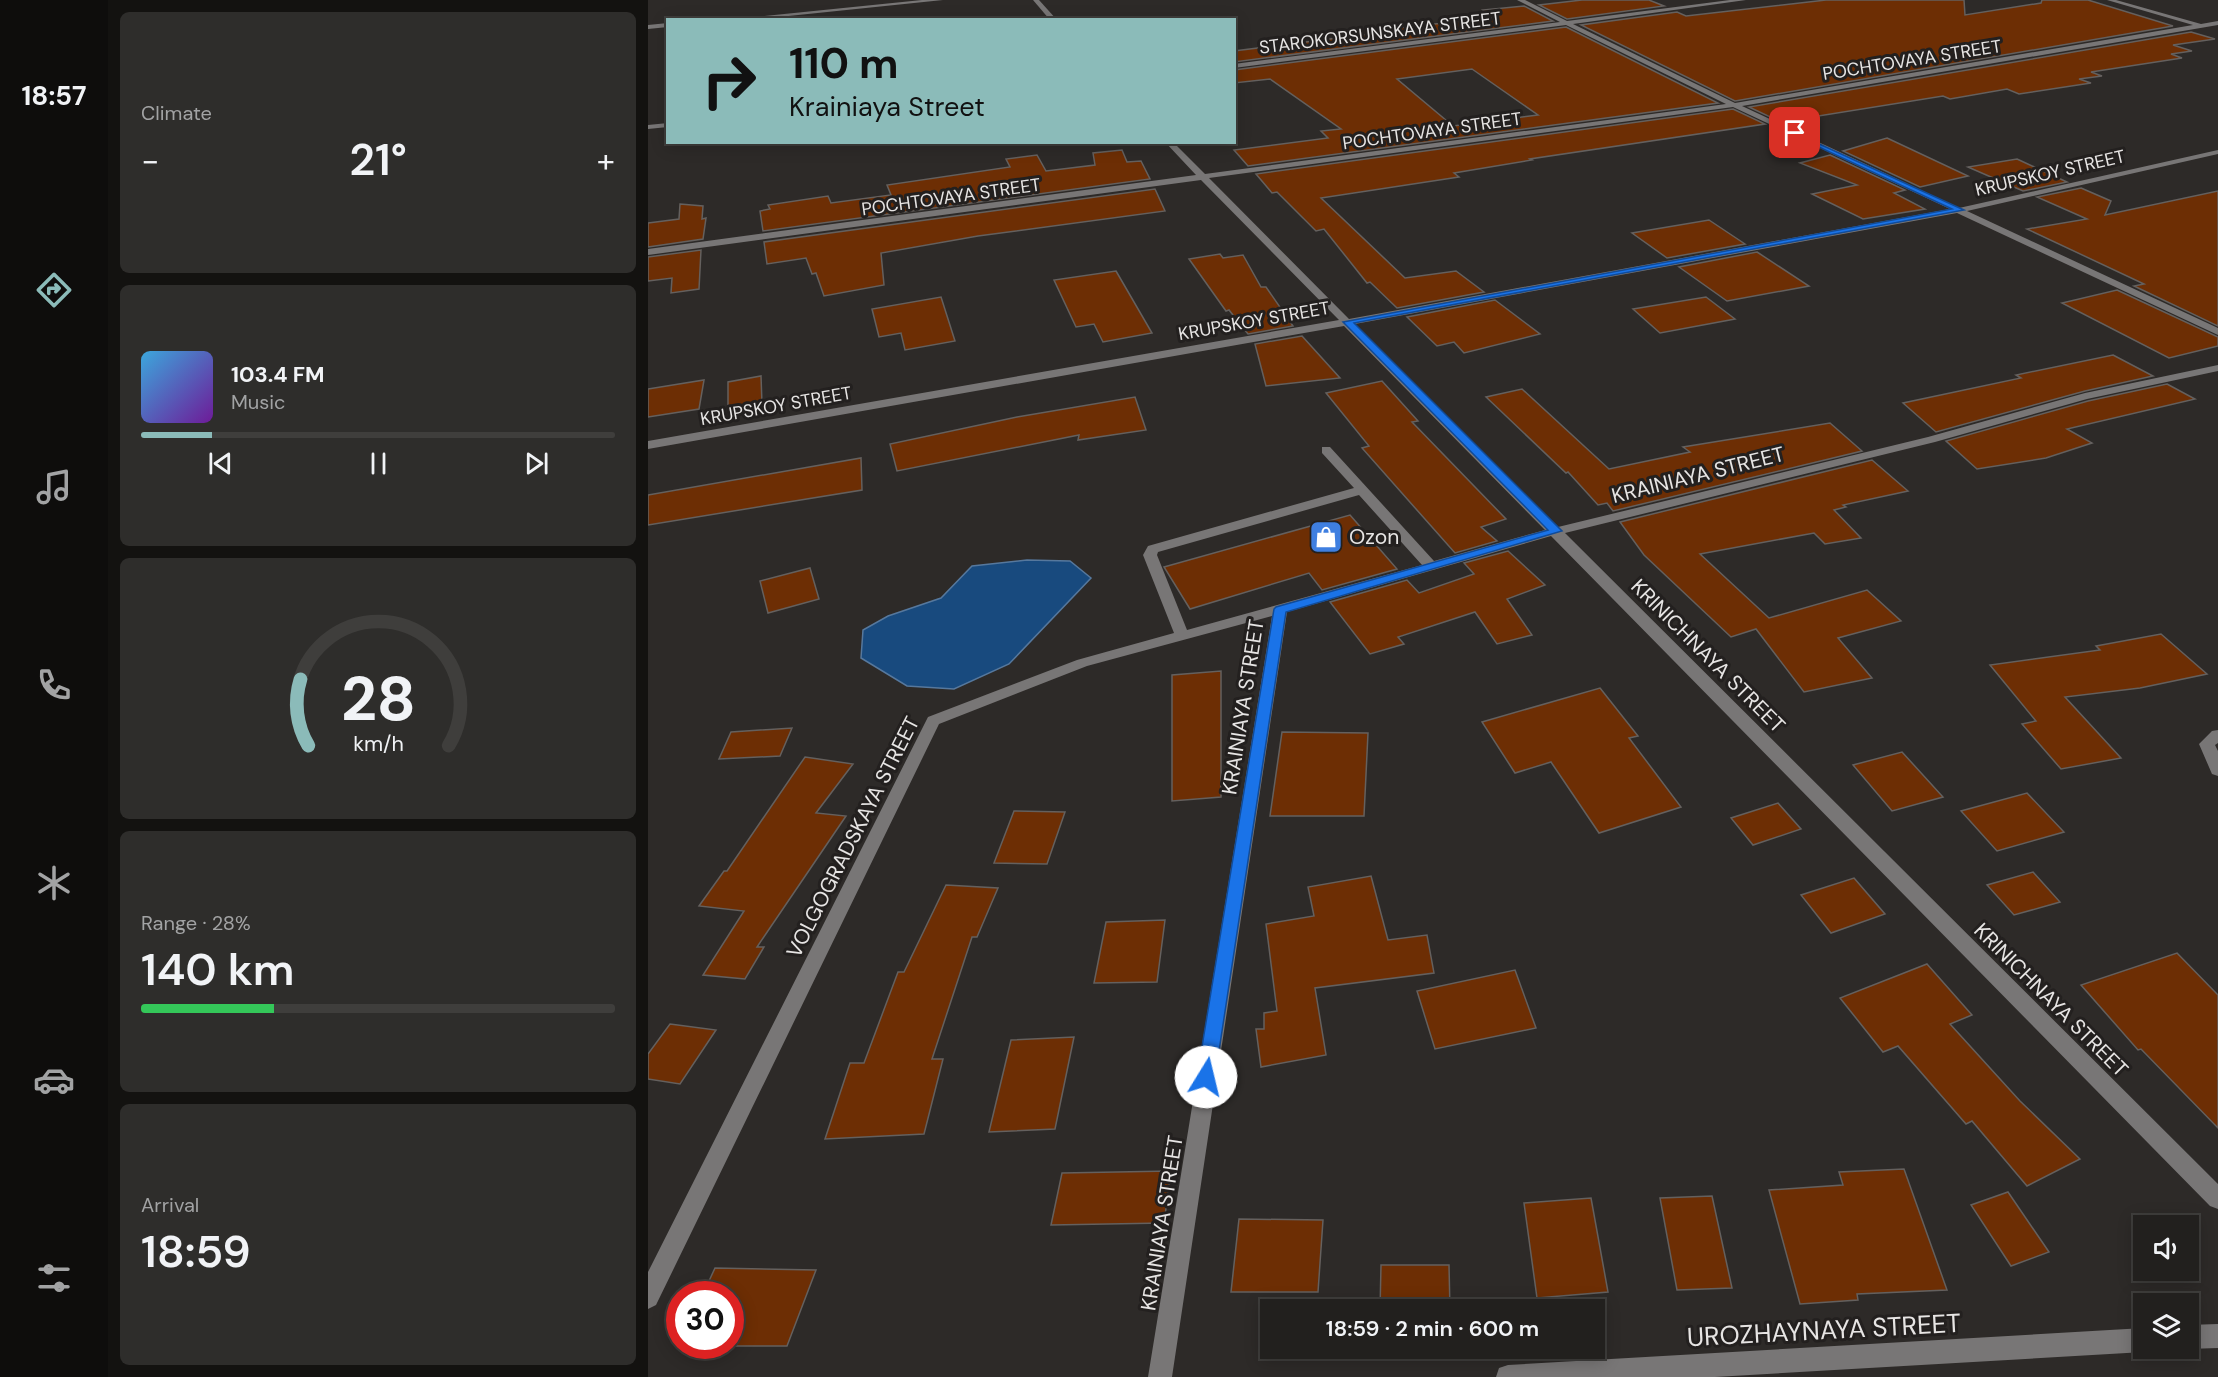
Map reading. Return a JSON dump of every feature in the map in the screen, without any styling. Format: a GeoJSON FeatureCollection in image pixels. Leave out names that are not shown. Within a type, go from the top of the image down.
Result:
{"type":"FeatureCollection","features":[{"type":"Feature","properties":{"kind":"street"},"geometry":{"type":"LineString","coordinates":[[748,18],[940,0]]}},
{"type":"Feature","properties":{"kind":"street"},"geometry":{"type":"LineString","coordinates":[[1036,0],[1052,18]]}},
{"type":"Feature","properties":{"kind":"street"},"geometry":{"type":"LineString","coordinates":[[1520,0],[1734,105],[2218,332]]}},
{"type":"Feature","properties":{"kind":"street","name":"STAROKORSUNSKAYA STREET"},"geometry":{"type":"LineString","coordinates":[[1236,66],[1572,24],[1743,0]]}},
{"type":"Feature","properties":{"kind":"street"},"geometry":{"type":"LineString","coordinates":[[2110,0],[2218,30]]}},
{"type":"Feature","properties":{"kind":"street","name":"POCHTOVAYA STREET"},"geometry":{"type":"LineString","coordinates":[[648,252],[1202,179],[1734,105],[2218,23]]}},
{"type":"Feature","properties":{"kind":"street"},"geometry":{"type":"LineString","coordinates":[[648,27],[666,25]]}},
{"type":"Feature","properties":{"kind":"street"},"geometry":{"type":"LineString","coordinates":[[648,127],[666,125]]}},
{"type":"Feature","properties":{"kind":"street","name":"KRINICHNAYA STREET"},"geometry":{"type":"LineString","coordinates":[[1170,144],[1202,179],[1556,531],[2218,1199]]}},
{"type":"Feature","properties":{"kind":"street","name":"KRUPSKOY STREET"},"geometry":{"type":"LineString","coordinates":[[648,445],[1347,322],[1960,210],[2218,152]]}},
{"type":"Feature","properties":{"kind":"street","name":"KRAINIAYA STREET"},"geometry":{"type":"LineString","coordinates":[[1160,1377],[1280,609],[1556,531],[1931,440],[2085,396],[2218,368]]}},
{"type":"Feature","properties":{"kind":"street"},"geometry":{"type":"LineString","coordinates":[[1326,450],[1432,567]]}},
{"type":"Feature","properties":{"kind":"street"},"geometry":{"type":"LineString","coordinates":[[1182,636],[1150,555],[1153,549],[1362,490]]}},
{"type":"Feature","properties":{"kind":"street","name":"VOLGOGRADSKAYA STREET"},"geometry":{"type":"LineString","coordinates":[[648,1297],[933,722],[1082,663],[1280,609]]}},
{"type":"Feature","properties":{"kind":"street"},"geometry":{"type":"LineString","coordinates":[[2218,735],[2207,744],[2214,766],[2218,770]]}},
{"type":"Feature","properties":{"kind":"street"},"geometry":{"type":"LineString","coordinates":[[2199,1337],[2218,1336]]}},
{"type":"Feature","properties":{"kind":"street","name":"UROZHAYNAYA STREET"},"geometry":{"type":"LineString","coordinates":[[1508,1377],[2133,1341]]}},
{"type":"Feature","properties":{"kind":"water"},"geometry":{"type":"Polygon","coordinates":[[[1027,560],[1070,561],[1091,578],[1009,664],[954,689],[907,686],[861,658],[863,630],[888,616],[941,598],[972,566],[1027,560]]]}},
{"type":"Feature","properties":{"kind":"building"},"geometry":{"type":"Polygon","coordinates":[[[1582,0],[1649,0],[1664,6],[1567,19],[1539,5],[1582,0]]]}},
{"type":"Feature","properties":{"kind":"building"},"geometry":{"type":"Polygon","coordinates":[[[1826,0],[1964,0],[1965,15],[2041,3],[2042,0],[2088,0],[2173,26],[1735,101],[1581,25],[1677,12],[1686,16],[1826,0]]]}},
{"type":"Feature","properties":{"kind":"building"},"geometry":{"type":"Polygon","coordinates":[[[1524,6],[1553,21],[1236,62],[1236,51],[1378,33],[1374,30],[1495,18],[1483,10],[1524,6]]]}},
{"type":"Feature","properties":{"kind":"building"},"geometry":{"type":"Polygon","coordinates":[[[1566,27],[1718,103],[1248,166],[1234,150],[1328,138],[1321,131],[1341,129],[1270,79],[1236,83],[1236,70],[1566,27]],[[1472,69],[1397,79],[1453,126],[1538,115],[1472,69]]]}},
{"type":"Feature","properties":{"kind":"building"},"geometry":{"type":"Polygon","coordinates":[[[2191,32],[2215,39],[2173,45],[2192,51],[2171,54],[2182,58],[2091,72],[2102,76],[2079,79],[2091,83],[2019,94],[2007,89],[1950,99],[1943,96],[1781,122],[1749,107],[2191,32]]]}},
{"type":"Feature","properties":{"kind":"building"},"geometry":{"type":"Polygon","coordinates":[[[1733,109],[1765,124],[1530,159],[1532,160],[1454,173],[1459,177],[1321,198],[1405,278],[1456,271],[1484,292],[1397,308],[1370,282],[1367,283],[1324,229],[1316,231],[1277,192],[1272,193],[1256,174],[1733,109]]]}},
{"type":"Feature","properties":{"kind":"building"},"geometry":{"type":"Polygon","coordinates":[[[1887,138],[1968,176],[1920,187],[1843,151],[1887,138]]]}},
{"type":"Feature","properties":{"kind":"building"},"geometry":{"type":"Polygon","coordinates":[[[1122,150],[1127,162],[1141,161],[1150,179],[763,231],[760,211],[770,209],[768,205],[828,196],[831,203],[891,195],[887,185],[1010,167],[1006,159],[1037,155],[1046,171],[1095,165],[1093,153],[1122,150]]]}},
{"type":"Feature","properties":{"kind":"building"},"geometry":{"type":"Polygon","coordinates":[[[1830,155],[1905,190],[1894,193],[1925,209],[1863,219],[1812,194],[1857,185],[1800,163],[1830,155]]]}},
{"type":"Feature","properties":{"kind":"building"},"geometry":{"type":"Polygon","coordinates":[[[2017,159],[2067,182],[2023,191],[1968,167],[2017,159]]]}},
{"type":"Feature","properties":{"kind":"building"},"geometry":{"type":"Polygon","coordinates":[[[2081,188],[2111,201],[2105,215],[2218,191],[2218,326],[2134,286],[2144,284],[2027,229],[2087,219],[2037,197],[2081,188]]]}},
{"type":"Feature","properties":{"kind":"building"},"geometry":{"type":"Polygon","coordinates":[[[1155,189],[1165,211],[978,236],[881,253],[884,285],[824,296],[816,273],[812,274],[806,258],[767,264],[764,242],[1155,189]]]}},
{"type":"Feature","properties":{"kind":"building"},"geometry":{"type":"Polygon","coordinates":[[[680,204],[703,206],[702,219],[706,218],[703,239],[648,247],[648,223],[679,219],[680,204]]]}},
{"type":"Feature","properties":{"kind":"building"},"geometry":{"type":"Polygon","coordinates":[[[1709,220],[1745,244],[1667,258],[1632,233],[1709,220]]]}},
{"type":"Feature","properties":{"kind":"building"},"geometry":{"type":"Polygon","coordinates":[[[701,250],[699,289],[671,293],[672,278],[648,281],[648,257],[701,250]]]}},
{"type":"Feature","properties":{"kind":"building"},"geometry":{"type":"Polygon","coordinates":[[[1757,252],[1809,286],[1727,301],[1679,267],[1757,252]]]}},
{"type":"Feature","properties":{"kind":"building"},"geometry":{"type":"Polygon","coordinates":[[[1220,254],[1223,258],[1243,255],[1261,287],[1266,287],[1293,326],[1248,334],[1229,310],[1226,311],[1189,259],[1220,254]]]}},
{"type":"Feature","properties":{"kind":"building"},"geometry":{"type":"Polygon","coordinates":[[[1116,271],[1152,333],[1103,342],[1094,324],[1076,327],[1054,280],[1116,271]]]}},
{"type":"Feature","properties":{"kind":"building"},"geometry":{"type":"Polygon","coordinates":[[[2117,290],[2218,337],[2218,346],[2169,358],[2062,303],[2117,290]]]}},
{"type":"Feature","properties":{"kind":"building"},"geometry":{"type":"Polygon","coordinates":[[[941,297],[955,341],[905,350],[901,333],[879,337],[872,309],[941,297]]]}},
{"type":"Feature","properties":{"kind":"building"},"geometry":{"type":"Polygon","coordinates":[[[1706,297],[1735,319],[1660,333],[1633,309],[1706,297]]]}},
{"type":"Feature","properties":{"kind":"building"},"geometry":{"type":"Polygon","coordinates":[[[1495,300],[1540,334],[1464,353],[1454,342],[1437,346],[1407,317],[1495,300]]]}},
{"type":"Feature","properties":{"kind":"building"},"geometry":{"type":"Polygon","coordinates":[[[1302,336],[1340,378],[1266,386],[1255,344],[1302,336]]]}},
{"type":"Feature","properties":{"kind":"building"},"geometry":{"type":"Polygon","coordinates":[[[2113,355],[2153,376],[2085,391],[1936,432],[1903,403],[2021,378],[2016,375],[2113,355]]]}},
{"type":"Feature","properties":{"kind":"building"},"geometry":{"type":"Polygon","coordinates":[[[761,376],[762,404],[728,410],[728,382],[761,376]]]}},
{"type":"Feature","properties":{"kind":"building"},"geometry":{"type":"Polygon","coordinates":[[[704,380],[699,409],[648,417],[648,389],[704,380]]]}},
{"type":"Feature","properties":{"kind":"building"},"geometry":{"type":"Polygon","coordinates":[[[1382,381],[1418,421],[1412,422],[1506,519],[1481,527],[1497,541],[1455,553],[1362,448],[1369,446],[1326,393],[1382,381]]]}},
{"type":"Feature","properties":{"kind":"building"},"geometry":{"type":"Polygon","coordinates":[[[2167,384],[2195,399],[2067,429],[2092,443],[2046,458],[1977,469],[1946,441],[2088,401],[2167,384]]]}},
{"type":"Feature","properties":{"kind":"building"},"geometry":{"type":"Polygon","coordinates":[[[1522,389],[1609,469],[1690,452],[1683,447],[1830,423],[1862,451],[1613,511],[1607,503],[1598,505],[1568,472],[1566,473],[1486,397],[1522,389]]]}},
{"type":"Feature","properties":{"kind":"building"},"geometry":{"type":"Polygon","coordinates":[[[1135,397],[1146,430],[1078,440],[1079,435],[897,471],[890,444],[1017,417],[1135,397]]]}},
{"type":"Feature","properties":{"kind":"building"},"geometry":{"type":"Polygon","coordinates":[[[861,458],[862,490],[648,525],[648,495],[861,458]]]}},
{"type":"Feature","properties":{"kind":"building"},"geometry":{"type":"Polygon","coordinates":[[[1872,460],[1908,491],[1843,505],[1846,507],[1834,510],[1861,538],[1825,544],[1814,533],[1700,554],[1769,618],[1867,590],[1901,621],[1838,638],[1872,678],[1804,692],[1756,629],[1731,637],[1644,555],[1620,522],[1872,460]]]}},
{"type":"Feature","properties":{"kind":"building"},"geometry":{"type":"Polygon","coordinates":[[[1350,515],[1397,569],[1322,590],[1309,573],[1190,609],[1164,567],[1350,515]]]}},
{"type":"Feature","properties":{"kind":"building"},"geometry":{"type":"Polygon","coordinates":[[[1508,551],[1545,585],[1507,599],[1532,635],[1497,644],[1475,612],[1398,637],[1404,644],[1370,654],[1330,602],[1407,580],[1419,593],[1474,574],[1464,563],[1508,551]]]}},
{"type":"Feature","properties":{"kind":"building"},"geometry":{"type":"Polygon","coordinates":[[[810,568],[819,599],[768,613],[760,581],[810,568]]]}},
{"type":"Feature","properties":{"kind":"building"},"geometry":{"type":"Polygon","coordinates":[[[2161,634],[2207,674],[2140,688],[2065,697],[2121,758],[2061,769],[2022,724],[2036,721],[1990,665],[2100,650],[2096,646],[2161,634]]]}},
{"type":"Feature","properties":{"kind":"building"},"geometry":{"type":"Polygon","coordinates":[[[1221,671],[1221,797],[1172,801],[1172,675],[1221,671]]]}},
{"type":"Feature","properties":{"kind":"building"},"geometry":{"type":"Polygon","coordinates":[[[1600,688],[1638,736],[1629,738],[1681,807],[1599,833],[1551,762],[1515,773],[1482,722],[1600,688]]]}},
{"type":"Feature","properties":{"kind":"building"},"geometry":{"type":"Polygon","coordinates":[[[792,728],[780,756],[719,759],[731,732],[792,728]]]}},
{"type":"Feature","properties":{"kind":"building"},"geometry":{"type":"Polygon","coordinates":[[[1282,732],[1368,733],[1364,816],[1270,816],[1282,732]]]}},
{"type":"Feature","properties":{"kind":"building"},"geometry":{"type":"Polygon","coordinates":[[[1902,752],[1943,797],[1892,811],[1853,765],[1902,752]]]}},
{"type":"Feature","properties":{"kind":"building"},"geometry":{"type":"Polygon","coordinates":[[[805,757],[853,764],[816,813],[846,816],[757,947],[764,947],[745,979],[703,975],[744,911],[699,906],[724,871],[727,871],[805,757]]]}},
{"type":"Feature","properties":{"kind":"building"},"geometry":{"type":"Polygon","coordinates":[[[2027,793],[2064,832],[1997,851],[1961,811],[2027,793]]]}},
{"type":"Feature","properties":{"kind":"building"},"geometry":{"type":"Polygon","coordinates":[[[1778,803],[1801,829],[1753,845],[1731,818],[1778,803]]]}},
{"type":"Feature","properties":{"kind":"building"},"geometry":{"type":"Polygon","coordinates":[[[1014,811],[1065,812],[1047,864],[994,863],[1014,811]]]}},
{"type":"Feature","properties":{"kind":"building"},"geometry":{"type":"Polygon","coordinates":[[[2033,872],[2060,902],[2014,915],[1987,885],[2033,872]]]}},
{"type":"Feature","properties":{"kind":"building"},"geometry":{"type":"Polygon","coordinates":[[[1371,876],[1388,940],[1427,935],[1434,973],[1315,988],[1326,1055],[1261,1067],[1256,1029],[1264,1029],[1264,1013],[1277,1011],[1266,924],[1314,916],[1308,887],[1371,876]]]}},
{"type":"Feature","properties":{"kind":"building"},"geometry":{"type":"Polygon","coordinates":[[[1854,878],[1885,914],[1831,933],[1801,895],[1854,878]]]}},
{"type":"Feature","properties":{"kind":"building"},"geometry":{"type":"Polygon","coordinates":[[[946,885],[998,888],[977,937],[972,937],[932,1059],[943,1059],[924,1134],[825,1139],[850,1063],[864,1063],[898,972],[904,972],[946,885]]]}},
{"type":"Feature","properties":{"kind":"building"},"geometry":{"type":"Polygon","coordinates":[[[1165,920],[1157,982],[1094,983],[1106,922],[1165,920]]]}},
{"type":"Feature","properties":{"kind":"building"},"geometry":{"type":"Polygon","coordinates":[[[2177,953],[2218,995],[2218,1128],[2141,1049],[2138,1050],[2081,985],[2177,953]]]}},
{"type":"Feature","properties":{"kind":"building"},"geometry":{"type":"Polygon","coordinates":[[[1927,964],[1972,1015],[1950,1024],[2020,1101],[2080,1159],[2027,1186],[1972,1121],[1966,1124],[1898,1046],[1883,1052],[1840,998],[1927,964]]]}},
{"type":"Feature","properties":{"kind":"building"},"geometry":{"type":"Polygon","coordinates":[[[1515,970],[1536,1028],[1435,1049],[1417,991],[1515,970]]]}},
{"type":"Feature","properties":{"kind":"building"},"geometry":{"type":"Polygon","coordinates":[[[670,1024],[716,1030],[680,1084],[648,1079],[648,1054],[670,1024]]]}},
{"type":"Feature","properties":{"kind":"building"},"geometry":{"type":"Polygon","coordinates":[[[1074,1037],[1055,1129],[989,1132],[1011,1040],[1074,1037]]]}},
{"type":"Feature","properties":{"kind":"building"},"geometry":{"type":"Polygon","coordinates":[[[1904,1169],[1947,1290],[1857,1294],[1858,1300],[1800,1304],[1769,1190],[1843,1185],[1839,1172],[1904,1169]]]}},
{"type":"Feature","properties":{"kind":"building"},"geometry":{"type":"Polygon","coordinates":[[[1171,1171],[1164,1223],[1051,1225],[1062,1173],[1171,1171]]]}},
{"type":"Feature","properties":{"kind":"building"},"geometry":{"type":"Polygon","coordinates":[[[2008,1192],[2049,1252],[2011,1266],[1971,1205],[2008,1192]]]}},
{"type":"Feature","properties":{"kind":"building"},"geometry":{"type":"Polygon","coordinates":[[[1712,1196],[1732,1288],[1677,1290],[1660,1198],[1712,1196]]]}},
{"type":"Feature","properties":{"kind":"building"},"geometry":{"type":"Polygon","coordinates":[[[1591,1198],[1608,1292],[1537,1298],[1524,1203],[1591,1198]]]}},
{"type":"Feature","properties":{"kind":"building"},"geometry":{"type":"Polygon","coordinates":[[[1239,1219],[1323,1220],[1318,1292],[1231,1292],[1239,1219]]]}},
{"type":"Feature","properties":{"kind":"building"},"geometry":{"type":"Polygon","coordinates":[[[1381,1265],[1449,1265],[1450,1299],[1380,1299],[1381,1265]]]}},
{"type":"Feature","properties":{"kind":"building"},"geometry":{"type":"Polygon","coordinates":[[[715,1268],[816,1270],[787,1346],[744,1346],[744,1281],[709,1281],[715,1268]]]}},
{"type":"Feature","properties":{"kind":"place","name":"Ozon"},"geometry":{"type":"Point","coordinates":[1326,537]}},
{"type":"Feature","properties":{"kind":"route"},"geometry":{"type":"LineString","coordinates":[[1206,1077],[1280,609],[1556,531],[1347,322],[1960,210],[1795,133]]}}]}
